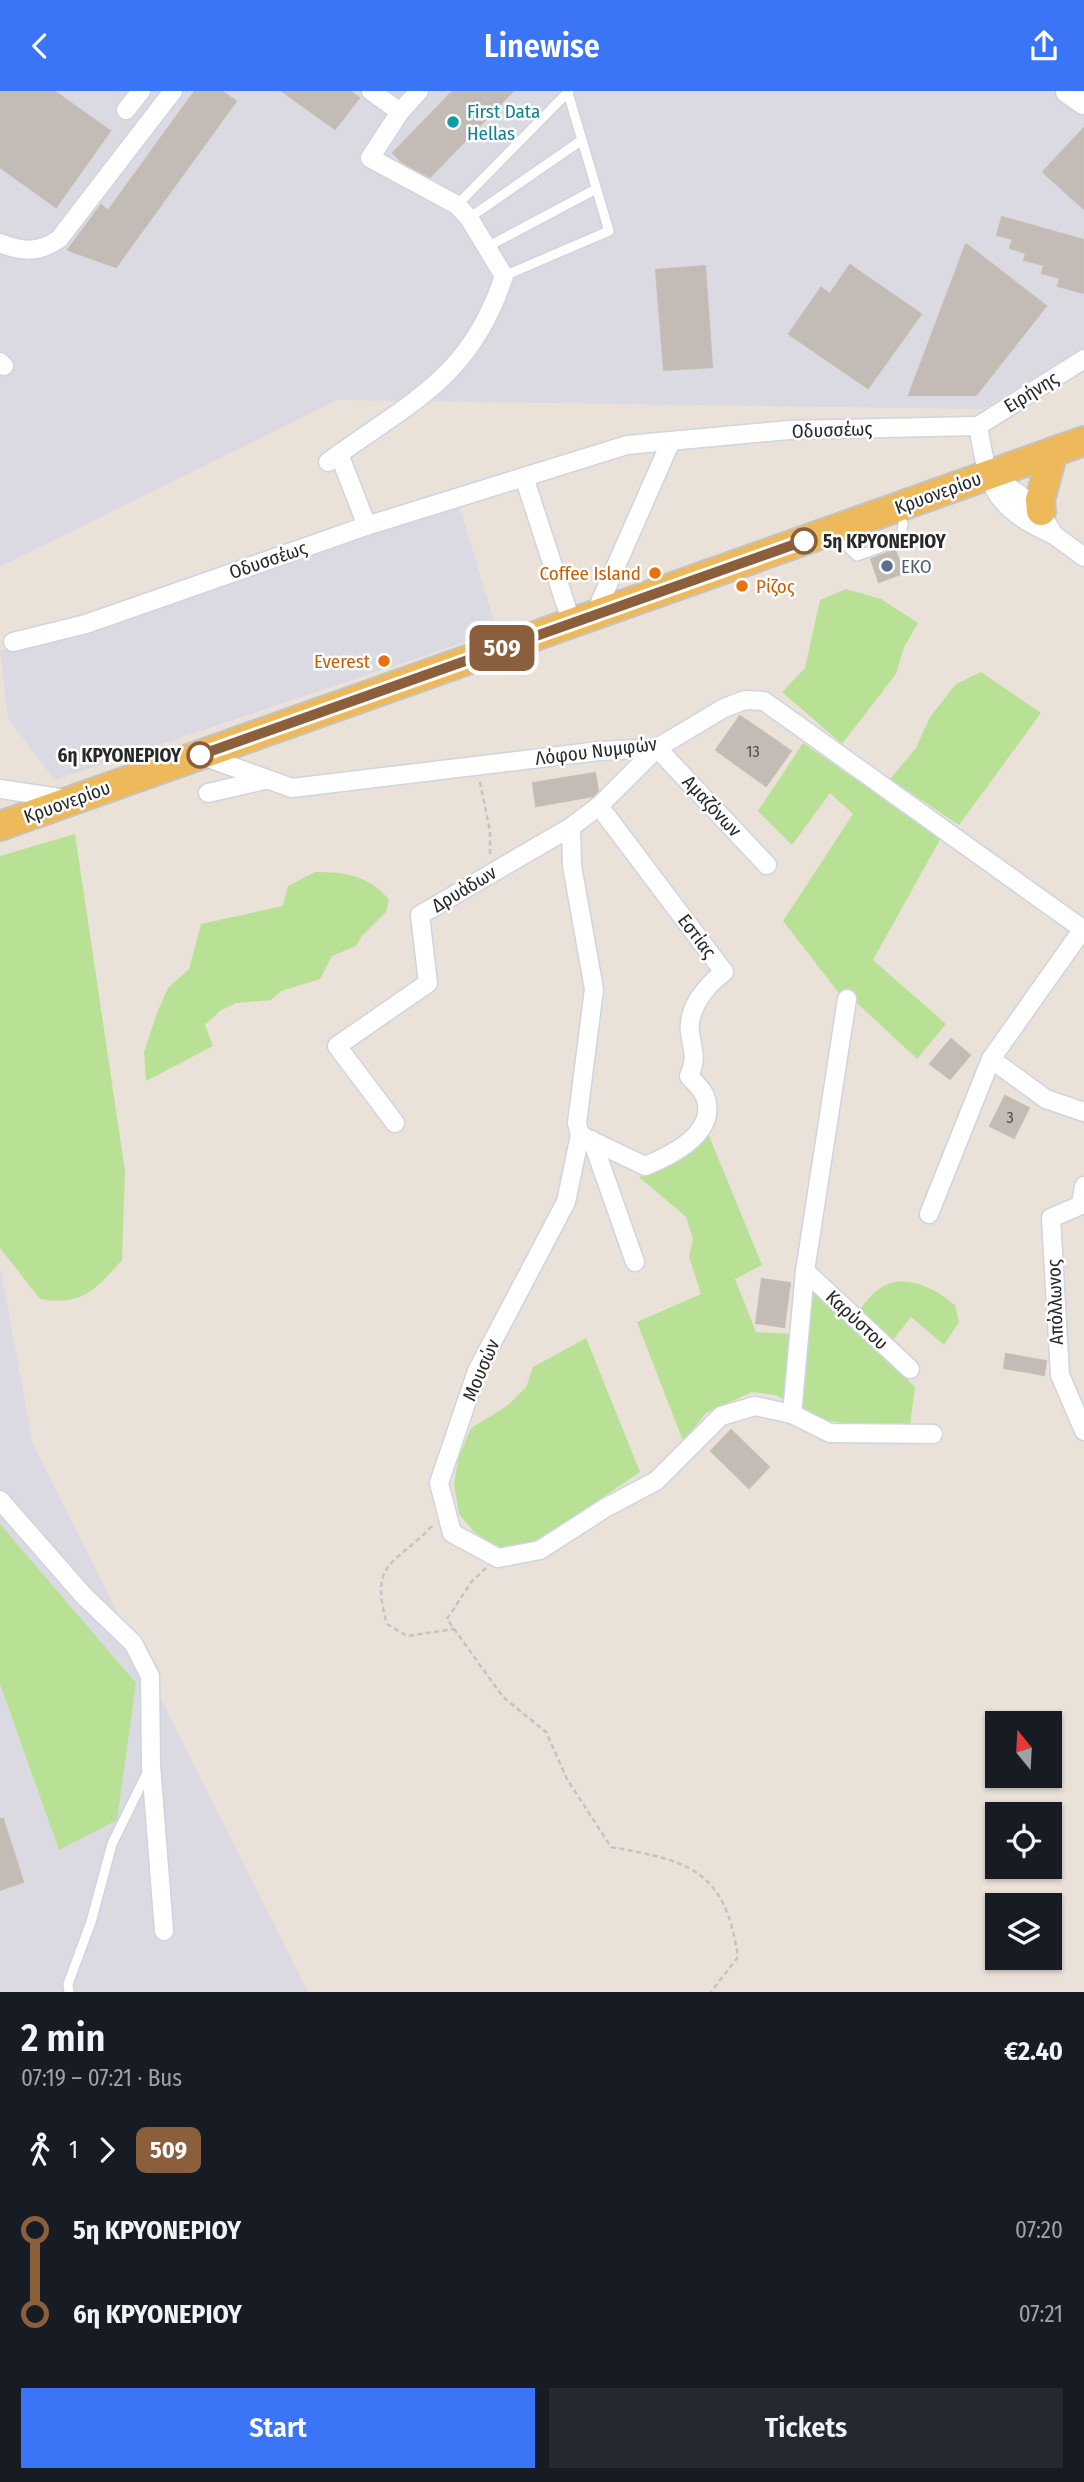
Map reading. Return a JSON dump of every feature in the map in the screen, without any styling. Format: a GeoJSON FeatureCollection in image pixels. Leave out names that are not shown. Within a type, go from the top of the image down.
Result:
{"type":"FeatureCollection","features":[{"type":"Feature","properties":{"kind":"main road","name":"Κρυονερίου"},"geometry":{"type":"LineString","coordinates":[[0,826],[1084,441]]}},
{"type":"Feature","properties":{"kind":"main road"},"geometry":{"type":"LineString","coordinates":[[1048,523],[1040,500],[1053,452]]}},
{"type":"Feature","properties":{"kind":"street"},"geometry":{"type":"LineString","coordinates":[[126,110],[142,91]]}},
{"type":"Feature","properties":{"kind":"street"},"geometry":{"type":"LineString","coordinates":[[0,243],[22,251],[34,250],[59,239],[173,91]]}},
{"type":"Feature","properties":{"kind":"street"},"geometry":{"type":"LineString","coordinates":[[371,91],[400,111]]}},
{"type":"Feature","properties":{"kind":"street"},"geometry":{"type":"LineString","coordinates":[[367,526],[333,458],[386,424],[452,371],[480,333],[494,307],[504,276],[463,212],[370,158],[400,111],[419,91]]}},
{"type":"Feature","properties":{"kind":"street"},"geometry":{"type":"LineString","coordinates":[[1068,91],[1084,102]]}},
{"type":"Feature","properties":{"kind":"street","name":"Ειρήνης"},"geometry":{"type":"LineString","coordinates":[[978,426],[1084,359]]}},
{"type":"Feature","properties":{"kind":"street"},"geometry":{"type":"LineString","coordinates":[[978,426],[987,475],[1001,500],[1027,522],[1048,523]]}},
{"type":"Feature","properties":{"kind":"street","name":"Οδυσσέως"},"geometry":{"type":"LineString","coordinates":[[13,642],[86,624],[367,526],[627,445],[789,431],[978,426]]}},
{"type":"Feature","properties":{"kind":"street"},"geometry":{"type":"LineString","coordinates":[[583,620],[671,441]]}},
{"type":"Feature","properties":{"kind":"street"},"geometry":{"type":"LineString","coordinates":[[987,475],[1010,488],[1084,557]]}},
{"type":"Feature","properties":{"kind":"street"},"geometry":{"type":"LineString","coordinates":[[524,477],[583,620]]}},
{"type":"Feature","properties":{"kind":"street","name":"Λόφου Νυμφών"},"geometry":{"type":"LineString","coordinates":[[200,755],[292,788],[599,751],[657,748],[724,708],[745,700],[764,701],[1083,929]]}},
{"type":"Feature","properties":{"kind":"street","name":"Δρυάδων"},"geometry":{"type":"LineString","coordinates":[[395,1123],[337,1046],[428,983],[421,915],[490,872],[571,827],[599,806],[657,748]]}},
{"type":"Feature","properties":{"kind":"street","name":"Αμαζόνων"},"geometry":{"type":"LineString","coordinates":[[657,748],[767,865]]}},
{"type":"Feature","properties":{"kind":"street"},"geometry":{"type":"LineString","coordinates":[[208,793],[265,780]]}},
{"type":"Feature","properties":{"kind":"street"},"geometry":{"type":"LineString","coordinates":[[0,789],[73,800]]}},
{"type":"Feature","properties":{"kind":"street","name":"Εστίας"},"geometry":{"type":"LineString","coordinates":[[586,1137],[645,1166],[672,1155],[694,1137],[706,1118],[708,1105],[704,1093],[689,1076],[696,1052],[690,1034],[695,1008],[707,986],[724,972],[599,806]]}},
{"type":"Feature","properties":{"kind":"street","name":"Μουσών"},"geometry":{"type":"LineString","coordinates":[[498,1558],[452,1533],[439,1483],[477,1371],[566,1202],[586,1137],[577,1123],[594,989],[572,866],[571,827]]}},
{"type":"Feature","properties":{"kind":"street"},"geometry":{"type":"LineString","coordinates":[[929,1214],[990,1059],[1083,929]]}},
{"type":"Feature","properties":{"kind":"street"},"geometry":{"type":"LineString","coordinates":[[792,1414],[804,1271],[847,999]]}},
{"type":"Feature","properties":{"kind":"street"},"geometry":{"type":"LineString","coordinates":[[990,1059],[1046,1099],[1084,1112]]}},
{"type":"Feature","properties":{"kind":"street"},"geometry":{"type":"LineString","coordinates":[[586,1137],[635,1262]]}},
{"type":"Feature","properties":{"kind":"street","name":"Απόλλωνος"},"geometry":{"type":"LineString","coordinates":[[1084,1186],[1081,1205],[1051,1218],[1060,1375],[1084,1431]]}},
{"type":"Feature","properties":{"kind":"street","name":"Καρύστου"},"geometry":{"type":"LineString","coordinates":[[804,1271],[910,1369]]}},
{"type":"Feature","properties":{"kind":"street"},"geometry":{"type":"LineString","coordinates":[[498,1558],[540,1551],[605,1508],[656,1481],[721,1416],[755,1406],[792,1414],[830,1433],[933,1434]]}},
{"type":"Feature","properties":{"kind":"street"},"geometry":{"type":"LineString","coordinates":[[0,1500],[84,1596],[133,1643],[150,1676],[151,1765],[164,1931]]}},
{"type":"Feature","properties":{"kind":"lane"},"geometry":{"type":"LineString","coordinates":[[504,276],[609,231],[569,92]]}},
{"type":"Feature","properties":{"kind":"lane"},"geometry":{"type":"LineString","coordinates":[[463,212],[569,92]]}},
{"type":"Feature","properties":{"kind":"lane"},"geometry":{"type":"LineString","coordinates":[[463,212],[582,140]]}},
{"type":"Feature","properties":{"kind":"lane"},"geometry":{"type":"LineString","coordinates":[[487,247],[596,189]]}},
{"type":"Feature","properties":{"kind":"lane"},"geometry":{"type":"LineString","coordinates":[[844,544],[857,556],[901,540],[903,523]]}},
{"type":"Feature","properties":{"kind":"lane"},"geometry":{"type":"LineString","coordinates":[[69,1992],[68,1984],[91,1922],[113,1844],[151,1765]]}},
{"type":"Feature","properties":{"kind":"path"},"geometry":{"type":"LineString","coordinates":[[474,766],[485,796],[490,831],[490,872]]}},
{"type":"Feature","properties":{"kind":"path"},"geometry":{"type":"LineString","coordinates":[[446,1510],[414,1545],[388,1563],[380,1578],[379,1597],[387,1624],[407,1636],[454,1629]]}},
{"type":"Feature","properties":{"kind":"path"},"geometry":{"type":"LineString","coordinates":[[498,1558],[472,1581],[447,1619],[503,1697],[547,1732],[567,1779],[611,1847],[671,1858],[707,1878],[733,1924],[738,1957],[712,1992]]}},
{"type":"Feature","properties":{"kind":"shaded area"},"geometry":{"type":"Polygon","coordinates":[[[0,91],[1051,91],[1084,115],[1084,348],[983,409],[337,400],[0,567],[0,91]]]}},
{"type":"Feature","properties":{"kind":"shaded area"},"geometry":{"type":"Polygon","coordinates":[[[459,505],[497,631],[55,780],[8,719],[0,651],[87,632],[459,505]]]}},
{"type":"Feature","properties":{"kind":"shaded area"},"geometry":{"type":"Polygon","coordinates":[[[0,1266],[33,1444],[308,1992],[0,1992],[0,1266]]]}},
{"type":"Feature","properties":{"kind":"green space"},"geometry":{"type":"Polygon","coordinates":[[[846,589],[881,599],[918,623],[904,647],[896,674],[842,744],[782,692],[805,668],[820,600],[846,589]]]}},
{"type":"Feature","properties":{"kind":"green space"},"geometry":{"type":"Polygon","coordinates":[[[981,672],[1041,713],[959,825],[890,779],[916,748],[930,717],[956,684],[981,672]]]}},
{"type":"Feature","properties":{"kind":"green space"},"geometry":{"type":"Polygon","coordinates":[[[803,743],[941,838],[873,960],[946,1024],[917,1059],[857,1003],[839,993],[783,921],[853,814],[830,793],[792,845],[758,811],[803,743]]]}},
{"type":"Feature","properties":{"kind":"green space"},"geometry":{"type":"Polygon","coordinates":[[[75,834],[125,1171],[122,1260],[104,1280],[87,1293],[78,1298],[55,1301],[40,1299],[0,1248],[0,856],[75,834]]]}},
{"type":"Feature","properties":{"kind":"green space"},"geometry":{"type":"Polygon","coordinates":[[[315,872],[346,874],[365,880],[389,900],[386,912],[362,936],[356,946],[332,956],[320,979],[281,991],[271,1000],[236,1003],[220,1011],[205,1025],[213,1046],[146,1081],[144,1052],[157,1013],[168,988],[189,969],[201,924],[283,906],[288,886],[315,872]]]}},
{"type":"Feature","properties":{"kind":"green space"},"geometry":{"type":"Polygon","coordinates":[[[707,1131],[762,1265],[735,1279],[756,1332],[793,1334],[810,1287],[849,1323],[875,1292],[899,1282],[929,1288],[955,1305],[959,1322],[944,1345],[911,1317],[882,1354],[915,1387],[910,1425],[860,1426],[824,1420],[775,1395],[752,1392],[706,1413],[683,1441],[637,1322],[701,1294],[689,1257],[693,1239],[686,1217],[639,1177],[670,1164],[707,1131]]]}},
{"type":"Feature","properties":{"kind":"green space"},"geometry":{"type":"Polygon","coordinates":[[[586,1338],[640,1472],[555,1530],[522,1547],[497,1548],[474,1532],[459,1514],[454,1484],[458,1459],[471,1428],[507,1406],[526,1387],[533,1367],[586,1338]]]}},
{"type":"Feature","properties":{"kind":"green space"},"geometry":{"type":"Polygon","coordinates":[[[0,1524],[136,1683],[117,1820],[59,1850],[0,1684],[0,1524]]]}},
{"type":"Feature","properties":{"kind":"building"},"geometry":{"type":"Polygon","coordinates":[[[0,91],[54,91],[110,131],[56,207],[0,167],[0,91]]]}},
{"type":"Feature","properties":{"kind":"building"},"geometry":{"type":"Polygon","coordinates":[[[195,91],[221,91],[236,101],[116,267],[68,250],[101,205],[108,211],[195,91]]]}},
{"type":"Feature","properties":{"kind":"building"},"geometry":{"type":"Polygon","coordinates":[[[282,91],[350,91],[359,98],[335,129],[282,91]]]}},
{"type":"Feature","properties":{"kind":"building","name":"First Data Hellas"},"geometry":{"type":"Polygon","coordinates":[[[453,91],[513,91],[430,177],[403,163],[393,153],[453,91]]]}},
{"type":"Feature","properties":{"kind":"building"},"geometry":{"type":"Polygon","coordinates":[[[1084,128],[1084,209],[1043,172],[1084,128]]]}},
{"type":"Feature","properties":{"kind":"building"},"geometry":{"type":"Polygon","coordinates":[[[1002,217],[1084,240],[1084,293],[1058,286],[1060,278],[1042,273],[1044,265],[1024,260],[1026,253],[1010,248],[1013,239],[997,235],[1002,217]]]}},
{"type":"Feature","properties":{"kind":"building"},"geometry":{"type":"Polygon","coordinates":[[[966,244],[1046,306],[976,395],[909,395],[966,244]]]}},
{"type":"Feature","properties":{"kind":"building"},"geometry":{"type":"Polygon","coordinates":[[[850,265],[921,314],[868,388],[789,334],[821,288],[830,294],[850,265]]]}},
{"type":"Feature","properties":{"kind":"building"},"geometry":{"type":"Polygon","coordinates":[[[705,266],[712,367],[664,370],[656,270],[705,266]]]}},
{"type":"Feature","properties":{"kind":"building","name":"EKO"},"geometry":{"type":"Polygon","coordinates":[[[895,550],[904,573],[879,582],[871,559],[895,550]]]}},
{"type":"Feature","properties":{"kind":"building"},"geometry":{"type":"Polygon","coordinates":[[[740,716],[791,751],[766,786],[716,750],[740,716]]]}},
{"type":"Feature","properties":{"kind":"building"},"geometry":{"type":"Polygon","coordinates":[[[595,773],[598,791],[593,796],[536,806],[533,783],[595,773]]]}},
{"type":"Feature","properties":{"kind":"building"},"geometry":{"type":"Polygon","coordinates":[[[951,1039],[970,1055],[950,1079],[930,1064],[951,1039]]]}},
{"type":"Feature","properties":{"kind":"building"},"geometry":{"type":"Polygon","coordinates":[[[1005,1096],[1029,1108],[1014,1138],[990,1126],[1005,1096]]]}},
{"type":"Feature","properties":{"kind":"building"},"geometry":{"type":"Polygon","coordinates":[[[762,1279],[790,1283],[784,1327],[756,1323],[762,1279]]]}},
{"type":"Feature","properties":{"kind":"building"},"geometry":{"type":"Polygon","coordinates":[[[1006,1354],[1046,1361],[1044,1375],[1004,1368],[1006,1354]]]}},
{"type":"Feature","properties":{"kind":"building"},"geometry":{"type":"Polygon","coordinates":[[[731,1430],[769,1467],[749,1488],[711,1451],[731,1430]]]}},
{"type":"Feature","properties":{"kind":"building"},"geometry":{"type":"Polygon","coordinates":[[[0,1819],[3,1819],[23,1882],[0,1890],[0,1819]]]}},
{"type":"Feature","properties":{"kind":"bus line","name":"509"},"geometry":{"type":"LineString","coordinates":[[200,755],[804,541]]}},
{"type":"Feature","properties":{"kind":"place","name":"First Data Hellas"},"geometry":{"type":"Point","coordinates":[453,122]}},
{"type":"Feature","properties":{"kind":"place","name":"5η ΚΡΥΟΝΕΡΙΟΥ"},"geometry":{"type":"Point","coordinates":[804,541]}},
{"type":"Feature","properties":{"kind":"place","name":"EKO"},"geometry":{"type":"Point","coordinates":[887,566]}},
{"type":"Feature","properties":{"kind":"place","name":"Coffee Island"},"geometry":{"type":"Point","coordinates":[655,573]}},
{"type":"Feature","properties":{"kind":"place","name":"Ρίζος"},"geometry":{"type":"Point","coordinates":[742,586]}},
{"type":"Feature","properties":{"kind":"place","name":"Everest"},"geometry":{"type":"Point","coordinates":[384,661]}},
{"type":"Feature","properties":{"kind":"place","name":"6η ΚΡΥΟΝΕΡΙΟΥ"},"geometry":{"type":"Point","coordinates":[200,755]}}]}
